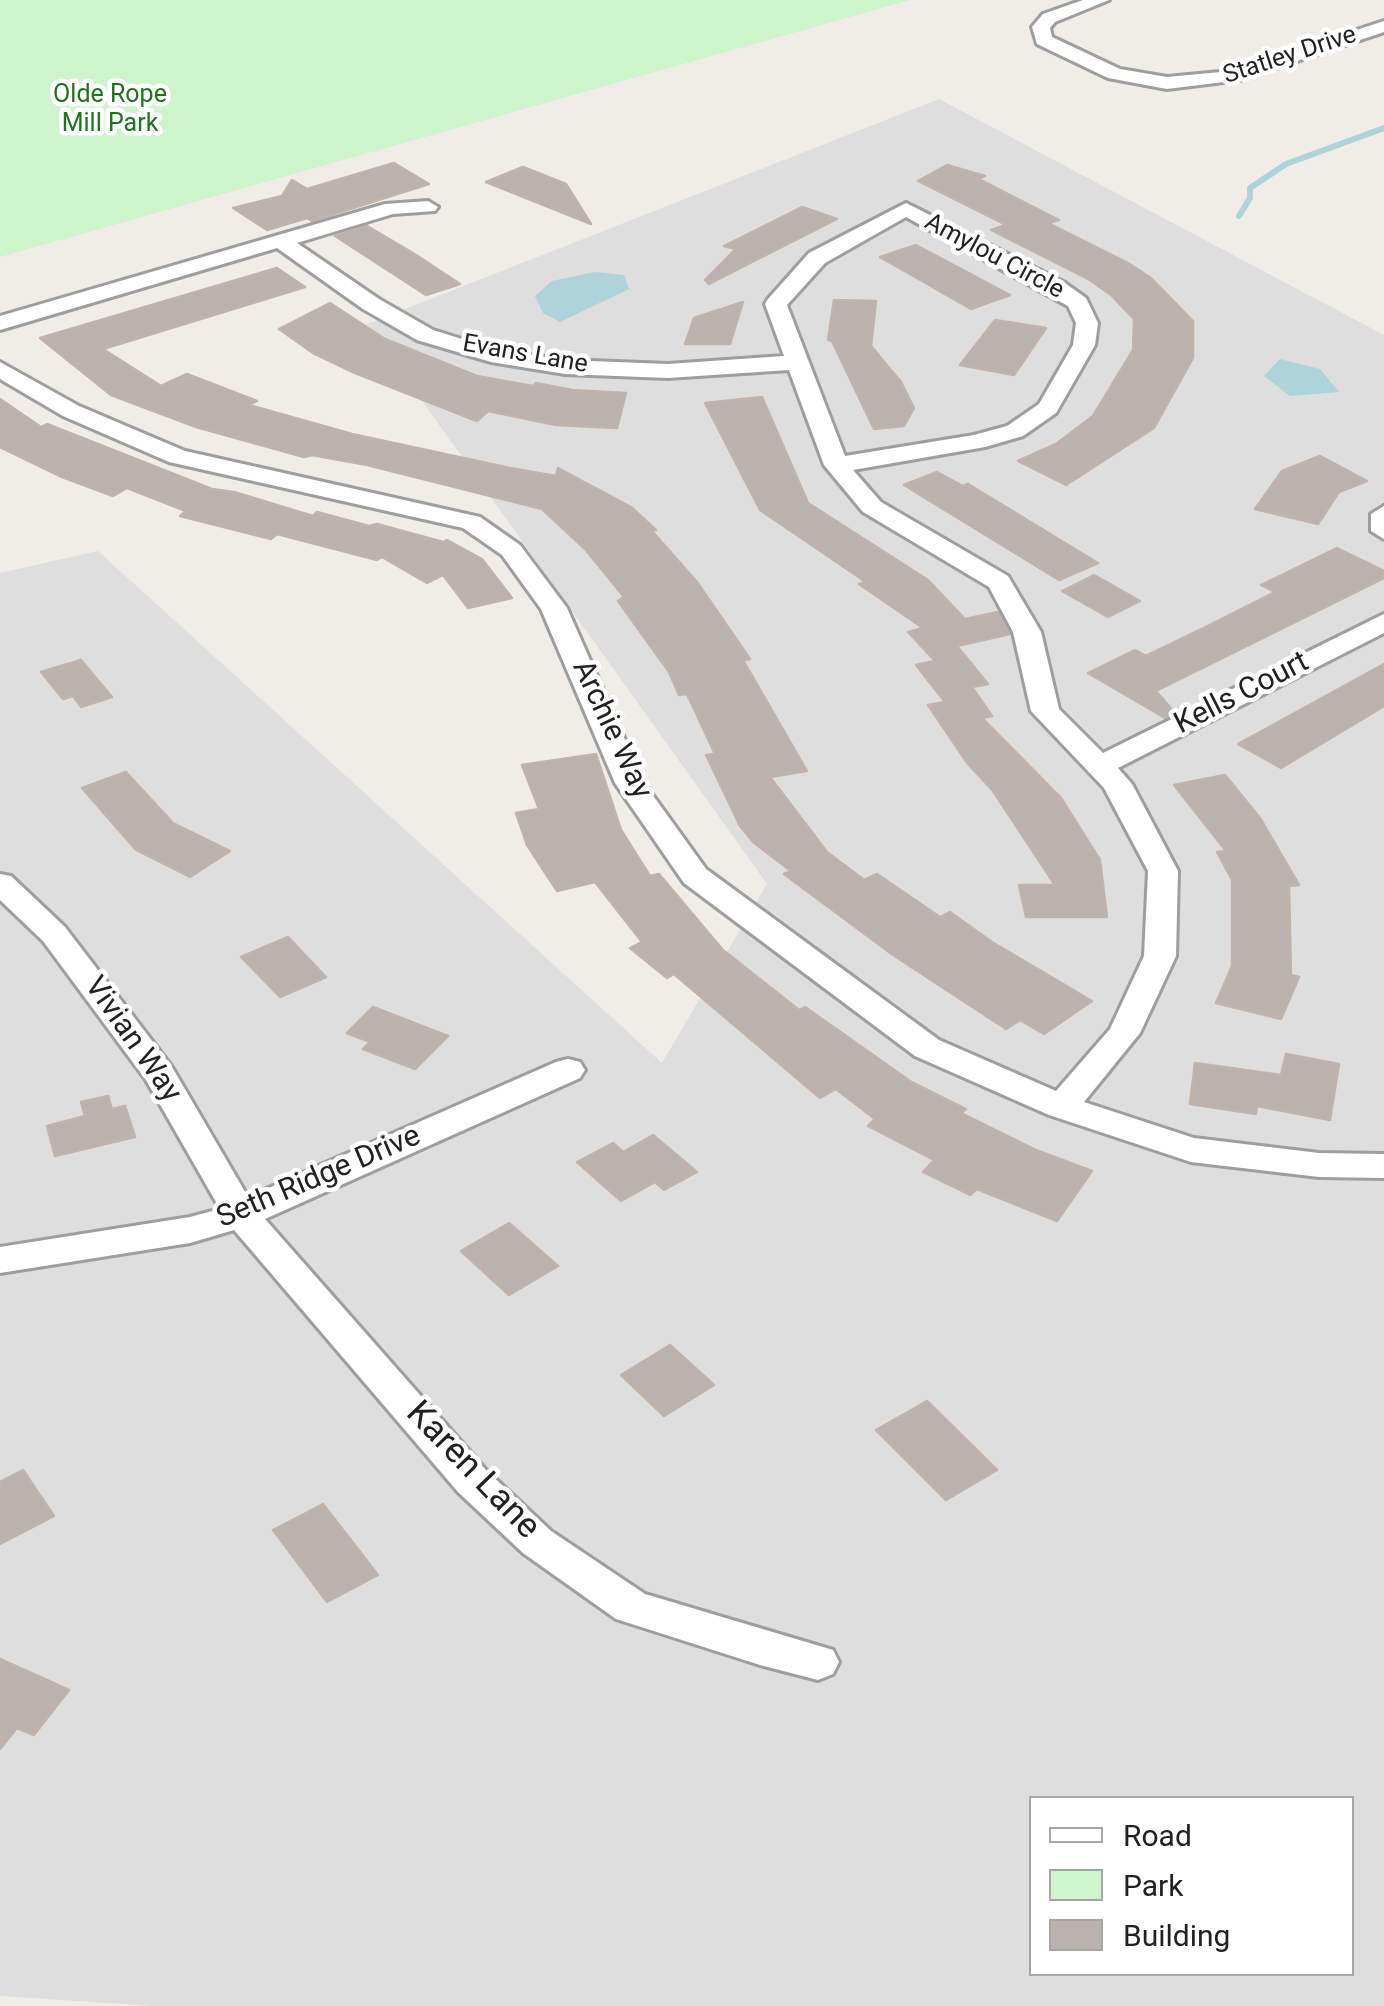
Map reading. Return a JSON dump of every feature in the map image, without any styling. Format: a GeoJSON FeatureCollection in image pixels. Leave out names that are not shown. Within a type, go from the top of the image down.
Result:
{"type":"FeatureCollection","features":[{"type":"Feature","properties":{"kind":"street","name":"Statley Drive"},"geometry":{"type":"LineString","coordinates":[[1100,0],[1049,18],[1041,28],[1043,40],[1115,74],[1167,83],[1233,76],[1384,26]]}},
{"type":"Feature","properties":{"kind":"street"},"geometry":{"type":"LineString","coordinates":[[0,322],[392,208],[428,207]]}},
{"type":"Feature","properties":{"kind":"street","name":"Amylou Circle"},"geometry":{"type":"LineString","coordinates":[[836,465],[976,442],[1014,431],[1048,408],[1084,345],[1087,322],[1078,303],[1057,288],[906,209],[816,258],[776,304],[836,465],[872,507],[999,582],[1027,632],[1044,711],[1117,784],[1163,871],[1160,956],[1124,1033],[1062,1107]]}},
{"type":"Feature","properties":{"kind":"street","name":"Evans Lane"},"geometry":{"type":"LineString","coordinates":[[281,241],[371,304],[425,335],[492,355],[564,367],[668,371],[798,362]]}},
{"type":"Feature","properties":{"kind":"street","name":"Archie Way"},"geometry":{"type":"LineString","coordinates":[[0,369],[71,411],[178,456],[471,522],[511,550],[554,608],[592,688],[630,784],[694,876],[927,1048],[1062,1107],[1191,1150],[1318,1165],[1384,1166]]}},
{"type":"Feature","properties":{"kind":"street"},"geometry":{"type":"LineString","coordinates":[[1384,514],[1384,531]]}},
{"type":"Feature","properties":{"kind":"street","name":"Kells Court"},"geometry":{"type":"LineString","coordinates":[[1100,766],[1384,622]]}},
{"type":"Feature","properties":{"kind":"street","name":"Vivian Way"},"geometry":{"type":"LineString","coordinates":[[0,883],[54,934],[160,1075],[241,1215]]}},
{"type":"Feature","properties":{"kind":"street","name":"Seth Ridge Drive"},"geometry":{"type":"LineString","coordinates":[[0,1260],[190,1230],[241,1215],[568,1070]]}},
{"type":"Feature","properties":{"kind":"street","name":"Karen Lane"},"geometry":{"type":"LineString","coordinates":[[241,1215],[346,1331],[472,1481],[537,1542],[630,1607],[818,1662]]}},
{"type":"Feature","properties":{"kind":"shaded area"},"geometry":{"type":"Polygon","coordinates":[[[939,99],[1384,335],[1384,2006],[154,2006],[0,1996],[0,573],[98,551],[662,1063],[767,884],[367,324],[939,99]]]}},
{"type":"Feature","properties":{"kind":"green space","name":"Olde Rope Mill Park"},"geometry":{"type":"Polygon","coordinates":[[[0,0],[910,0],[0,257],[0,0]]]}},
{"type":"Feature","properties":{"kind":"water"},"geometry":{"type":"Polygon","coordinates":[[[594,272],[624,275],[629,289],[560,322],[543,313],[535,296],[552,281],[594,272]]]}},
{"type":"Feature","properties":{"kind":"water"},"geometry":{"type":"Polygon","coordinates":[[[1280,359],[1320,369],[1339,392],[1290,396],[1264,376],[1280,359]]]}},
{"type":"Feature","properties":{"kind":"building"},"geometry":{"type":"Polygon","coordinates":[[[394,163],[429,184],[312,221],[307,218],[267,230],[233,208],[282,196],[292,180],[307,189],[394,163]]]}},
{"type":"Feature","properties":{"kind":"building"},"geometry":{"type":"Polygon","coordinates":[[[947,165],[985,176],[979,179],[1059,220],[1048,223],[1128,263],[1151,278],[1193,321],[1193,358],[1154,428],[1066,485],[1018,461],[1056,444],[1093,416],[1133,350],[1134,319],[1090,280],[991,230],[1006,225],[918,181],[947,165]]]}},
{"type":"Feature","properties":{"kind":"building"},"geometry":{"type":"Polygon","coordinates":[[[523,167],[566,184],[591,224],[486,182],[523,167]]]}},
{"type":"Feature","properties":{"kind":"building"},"geometry":{"type":"Polygon","coordinates":[[[802,207],[837,219],[709,284],[705,280],[736,249],[724,246],[802,207]]]}},
{"type":"Feature","properties":{"kind":"building"},"geometry":{"type":"Polygon","coordinates":[[[367,226],[460,284],[426,295],[335,236],[367,226]]]}},
{"type":"Feature","properties":{"kind":"building"},"geometry":{"type":"Polygon","coordinates":[[[916,245],[1010,295],[971,309],[880,257],[916,245]]]}},
{"type":"Feature","properties":{"kind":"building"},"geometry":{"type":"Polygon","coordinates":[[[277,268],[305,287],[103,349],[161,386],[187,374],[257,401],[249,405],[352,434],[556,476],[558,468],[631,507],[656,530],[652,531],[697,582],[750,659],[743,660],[807,771],[770,777],[827,852],[864,880],[877,874],[940,917],[950,912],[992,942],[1092,1001],[1044,1034],[1020,1020],[1006,1029],[893,955],[784,874],[791,871],[753,842],[740,826],[706,755],[715,754],[687,694],[679,695],[669,672],[618,601],[624,597],[585,549],[542,509],[367,465],[304,457],[196,427],[111,395],[40,338],[277,268]]]}},
{"type":"Feature","properties":{"kind":"building"},"geometry":{"type":"Polygon","coordinates":[[[834,300],[876,301],[871,346],[901,382],[914,408],[904,426],[874,429],[832,341],[828,340],[834,300]]]}},
{"type":"Feature","properties":{"kind":"building"},"geometry":{"type":"Polygon","coordinates":[[[743,302],[730,344],[685,344],[694,318],[743,302]]]}},
{"type":"Feature","properties":{"kind":"building"},"geometry":{"type":"Polygon","coordinates":[[[330,303],[385,339],[477,376],[533,386],[536,383],[626,393],[617,428],[556,425],[488,411],[477,421],[355,373],[313,353],[279,329],[330,303]]]}},
{"type":"Feature","properties":{"kind":"building"},"geometry":{"type":"Polygon","coordinates":[[[995,320],[1046,328],[1014,375],[960,365],[995,320]]]}},
{"type":"Feature","properties":{"kind":"building"},"geometry":{"type":"Polygon","coordinates":[[[762,397],[808,503],[928,580],[965,619],[998,612],[1010,634],[957,646],[988,684],[972,687],[992,716],[982,718],[1061,798],[1100,860],[1107,917],[1026,917],[1019,885],[1055,885],[993,791],[968,764],[928,705],[945,702],[916,665],[935,661],[908,632],[923,628],[859,584],[866,582],[760,510],[705,403],[762,397]]]}},
{"type":"Feature","properties":{"kind":"building"},"geometry":{"type":"Polygon","coordinates":[[[0,399],[41,427],[47,424],[212,489],[313,516],[317,512],[447,540],[482,559],[512,598],[468,608],[443,575],[427,583],[382,557],[377,560],[277,534],[271,539],[180,516],[186,511],[127,488],[113,496],[62,477],[0,447],[0,399]]]}},
{"type":"Feature","properties":{"kind":"building"},"geometry":{"type":"Polygon","coordinates":[[[1320,456],[1367,481],[1339,492],[1318,524],[1255,509],[1282,471],[1320,456]]]}},
{"type":"Feature","properties":{"kind":"building"},"geometry":{"type":"Polygon","coordinates":[[[937,472],[963,486],[968,484],[1098,563],[1059,580],[904,485],[937,472]]]}},
{"type":"Feature","properties":{"kind":"building"},"geometry":{"type":"Polygon","coordinates":[[[1337,548],[1384,571],[1384,578],[1156,691],[1175,713],[1165,718],[1088,673],[1135,650],[1146,656],[1208,626],[1275,592],[1261,585],[1337,548]]]}},
{"type":"Feature","properties":{"kind":"building"},"geometry":{"type":"Polygon","coordinates":[[[1094,575],[1140,601],[1108,617],[1062,591],[1094,575]]]}},
{"type":"Feature","properties":{"kind":"building"},"geometry":{"type":"Polygon","coordinates":[[[81,660],[112,697],[81,707],[73,696],[63,699],[41,672],[81,660]]]}},
{"type":"Feature","properties":{"kind":"building"},"geometry":{"type":"Polygon","coordinates":[[[1384,664],[1384,706],[1281,768],[1238,744],[1384,664]]]}},
{"type":"Feature","properties":{"kind":"building"},"geometry":{"type":"Polygon","coordinates":[[[596,754],[621,830],[650,876],[659,874],[723,950],[799,1010],[805,1007],[910,1081],[966,1109],[961,1113],[1036,1150],[1092,1171],[1057,1221],[977,1189],[970,1195],[923,1172],[934,1160],[868,1126],[875,1119],[836,1089],[820,1098],[674,974],[667,978],[630,948],[642,942],[595,882],[557,891],[527,845],[516,813],[539,809],[522,765],[596,754]]]}},
{"type":"Feature","properties":{"kind":"building"},"geometry":{"type":"Polygon","coordinates":[[[126,772],[173,823],[230,851],[190,877],[136,850],[82,788],[126,772]]]}},
{"type":"Feature","properties":{"kind":"building"},"geometry":{"type":"Polygon","coordinates":[[[1225,775],[1260,818],[1299,885],[1289,886],[1291,975],[1299,977],[1281,1019],[1216,1003],[1232,966],[1232,880],[1217,852],[1226,851],[1174,785],[1225,775]]]}},
{"type":"Feature","properties":{"kind":"building"},"geometry":{"type":"Polygon","coordinates":[[[288,937],[326,977],[280,997],[241,957],[288,937]]]}},
{"type":"Feature","properties":{"kind":"building"},"geometry":{"type":"Polygon","coordinates":[[[373,1007],[448,1036],[415,1069],[363,1049],[370,1042],[347,1033],[373,1007]]]}},
{"type":"Feature","properties":{"kind":"building"},"geometry":{"type":"Polygon","coordinates":[[[1286,1054],[1339,1064],[1330,1120],[1257,1106],[1256,1114],[1190,1104],[1195,1063],[1281,1075],[1286,1054]]]}},
{"type":"Feature","properties":{"kind":"building"},"geometry":{"type":"Polygon","coordinates":[[[108,1096],[112,1109],[125,1106],[135,1137],[55,1156],[47,1126],[85,1116],[81,1102],[108,1096]]]}},
{"type":"Feature","properties":{"kind":"building"},"geometry":{"type":"Polygon","coordinates":[[[653,1135],[697,1172],[664,1190],[655,1182],[621,1201],[577,1162],[613,1143],[623,1152],[653,1135]]]}},
{"type":"Feature","properties":{"kind":"building"},"geometry":{"type":"Polygon","coordinates":[[[509,1223],[558,1266],[509,1295],[461,1251],[509,1223]]]}},
{"type":"Feature","properties":{"kind":"building"},"geometry":{"type":"Polygon","coordinates":[[[670,1345],[714,1385],[664,1416],[621,1375],[670,1345]]]}},
{"type":"Feature","properties":{"kind":"building"},"geometry":{"type":"Polygon","coordinates":[[[927,1401],[997,1470],[946,1500],[876,1430],[927,1401]]]}},
{"type":"Feature","properties":{"kind":"building"},"geometry":{"type":"Polygon","coordinates":[[[23,1470],[54,1516],[0,1544],[0,1482],[23,1470]]]}},
{"type":"Feature","properties":{"kind":"building"},"geometry":{"type":"Polygon","coordinates":[[[323,1504],[378,1575],[327,1602],[273,1530],[323,1504]]]}},
{"type":"Feature","properties":{"kind":"building"},"geometry":{"type":"Polygon","coordinates":[[[0,1659],[69,1690],[34,1735],[17,1728],[0,1749],[0,1659]]]}},
{"type":"Feature","properties":{"kind":"waterway"},"geometry":{"type":"LineString","coordinates":[[1239,216],[1250,198],[1250,188],[1286,164],[1384,128]]}}]}
